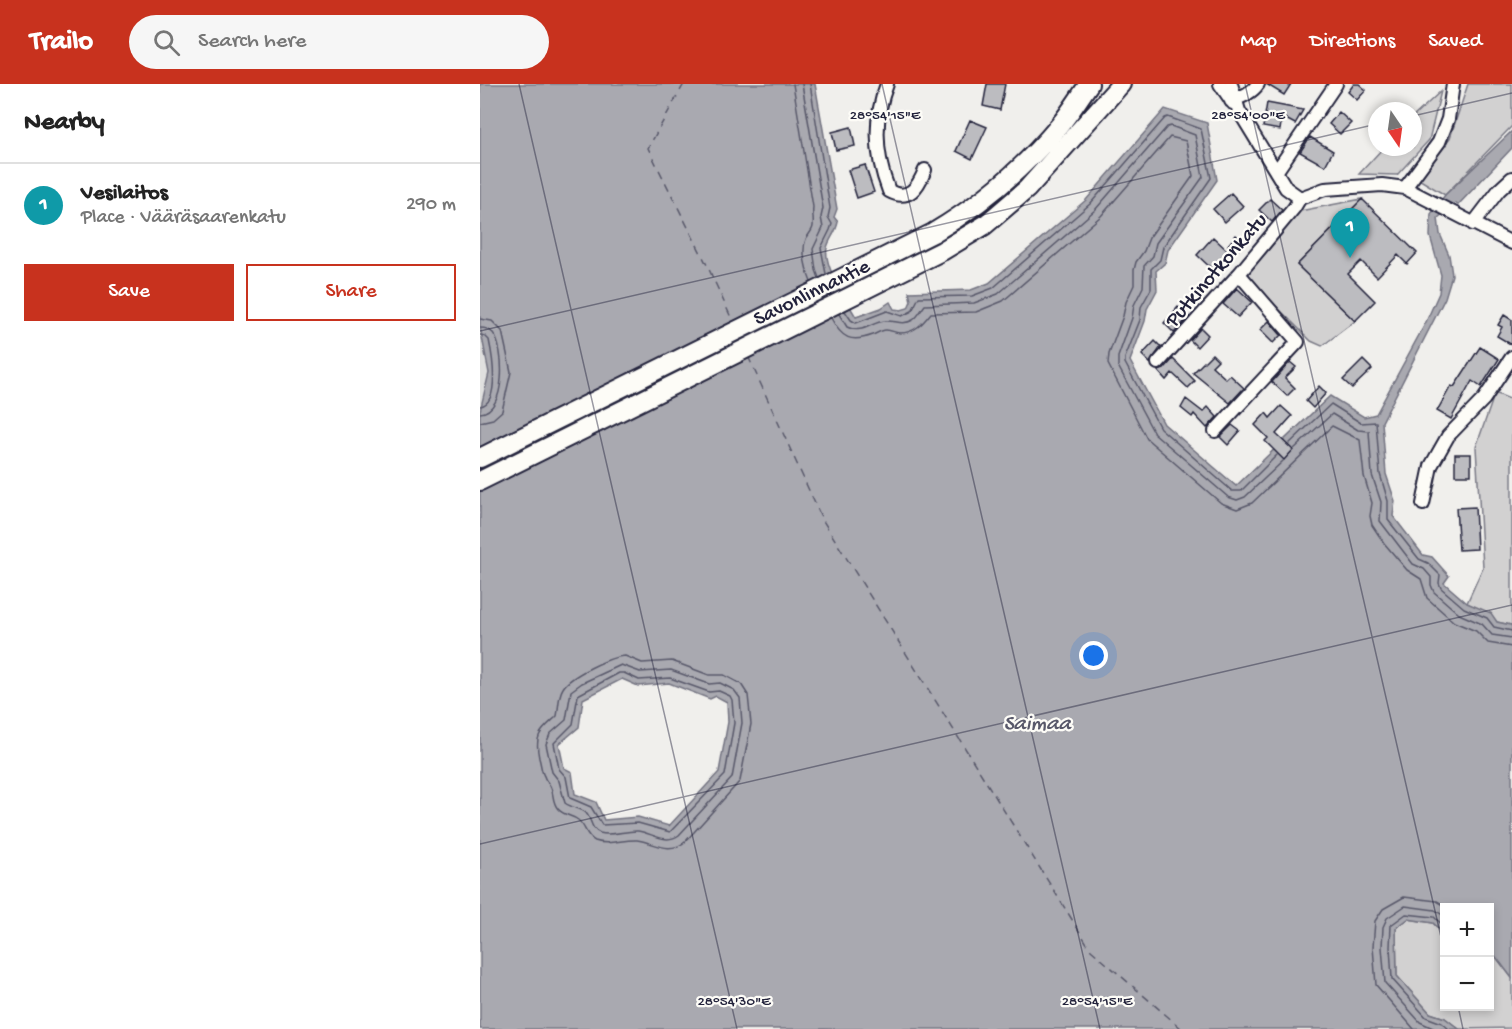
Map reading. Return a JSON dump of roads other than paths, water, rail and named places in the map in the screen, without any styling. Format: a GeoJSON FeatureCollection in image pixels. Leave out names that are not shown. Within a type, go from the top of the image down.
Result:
{"type":"FeatureCollection","features":[{"type":"Feature","properties":{"kind":"highway","name":"Savonlinnantie"},"geometry":{"type":"LineString","coordinates":[[480,458],[933,233],[977,203],[1031,157],[1060,125],[1089,84]]}},
{"type":"Feature","properties":{"kind":"highway","name":"Savonlinnantie"},"geometry":{"type":"LineString","coordinates":[[480,481],[942,251],[985,225],[1027,189],[1121,84]]}},
{"type":"Feature","properties":{"kind":"street"},"geometry":{"type":"LineString","coordinates":[[887,84],[876,120],[880,166],[889,191],[901,195],[911,194],[926,170]]}},
{"type":"Feature","properties":{"kind":"street"},"geometry":{"type":"LineString","coordinates":[[1220,84],[1236,104],[1286,188],[1300,198],[1325,189],[1382,185],[1405,188],[1512,243]]}},
{"type":"Feature","properties":{"kind":"street"},"geometry":{"type":"LineString","coordinates":[[1231,84],[1236,104]]}},
{"type":"Feature","properties":{"kind":"street"},"geometry":{"type":"LineString","coordinates":[[1236,104],[1258,84]]}},
{"type":"Feature","properties":{"kind":"street"},"geometry":{"type":"LineString","coordinates":[[1276,172],[1336,84]]}},
{"type":"Feature","properties":{"kind":"street"},"geometry":{"type":"LineString","coordinates":[[1405,188],[1438,142],[1448,119],[1453,84]]}},
{"type":"Feature","properties":{"kind":"street"},"geometry":{"type":"LineString","coordinates":[[1473,224],[1512,178]]}},
{"type":"Feature","properties":{"kind":"street","name":"Putkinotkonkatu"},"geometry":{"type":"LineString","coordinates":[[1158,363],[1239,274],[1300,198]]}},
{"type":"Feature","properties":{"kind":"street"},"geometry":{"type":"LineString","coordinates":[[1215,431],[1298,342],[1239,274]]}},
{"type":"Feature","properties":{"kind":"street"},"geometry":{"type":"LineString","coordinates":[[1423,504],[1431,466],[1448,436],[1485,399],[1512,357]]}},
{"type":"Feature","properties":{"kind":"water","name":"Saimaa"},"geometry":{"type":"Polygon","coordinates":[[[480,84],[815,84],[837,209],[834,217],[838,222],[827,248],[827,255],[837,283],[856,317],[881,308],[890,302],[894,309],[908,308],[911,301],[909,292],[971,290],[989,283],[1086,200],[1165,109],[1207,123],[1217,180],[1168,250],[1165,263],[1156,271],[1157,290],[1147,309],[1145,321],[1130,361],[1164,424],[1236,486],[1330,396],[1364,417],[1376,414],[1425,324],[1439,293],[1441,275],[1430,236],[1431,214],[1445,195],[1512,131],[1512,148],[1458,205],[1455,203],[1438,218],[1440,234],[1449,255],[1452,275],[1445,298],[1382,422],[1386,474],[1395,501],[1393,516],[1423,555],[1432,557],[1449,576],[1444,583],[1467,603],[1491,613],[1497,622],[1512,627],[1512,978],[1494,954],[1494,903],[1440,903],[1440,930],[1433,923],[1408,919],[1396,928],[1397,976],[1430,1013],[1445,1018],[1459,1029],[480,1029],[480,411],[489,373],[480,327],[480,84]],[[622,679],[583,699],[579,727],[559,744],[564,768],[572,772],[575,794],[596,802],[604,820],[638,817],[669,826],[719,772],[728,722],[727,702],[716,696],[710,699],[669,683],[638,686],[622,679]]]}},
{"type":"Feature","properties":{"kind":"place","name":"Vesilaitos"},"geometry":{"type":"Point","coordinates":[1350,258]}}]}
